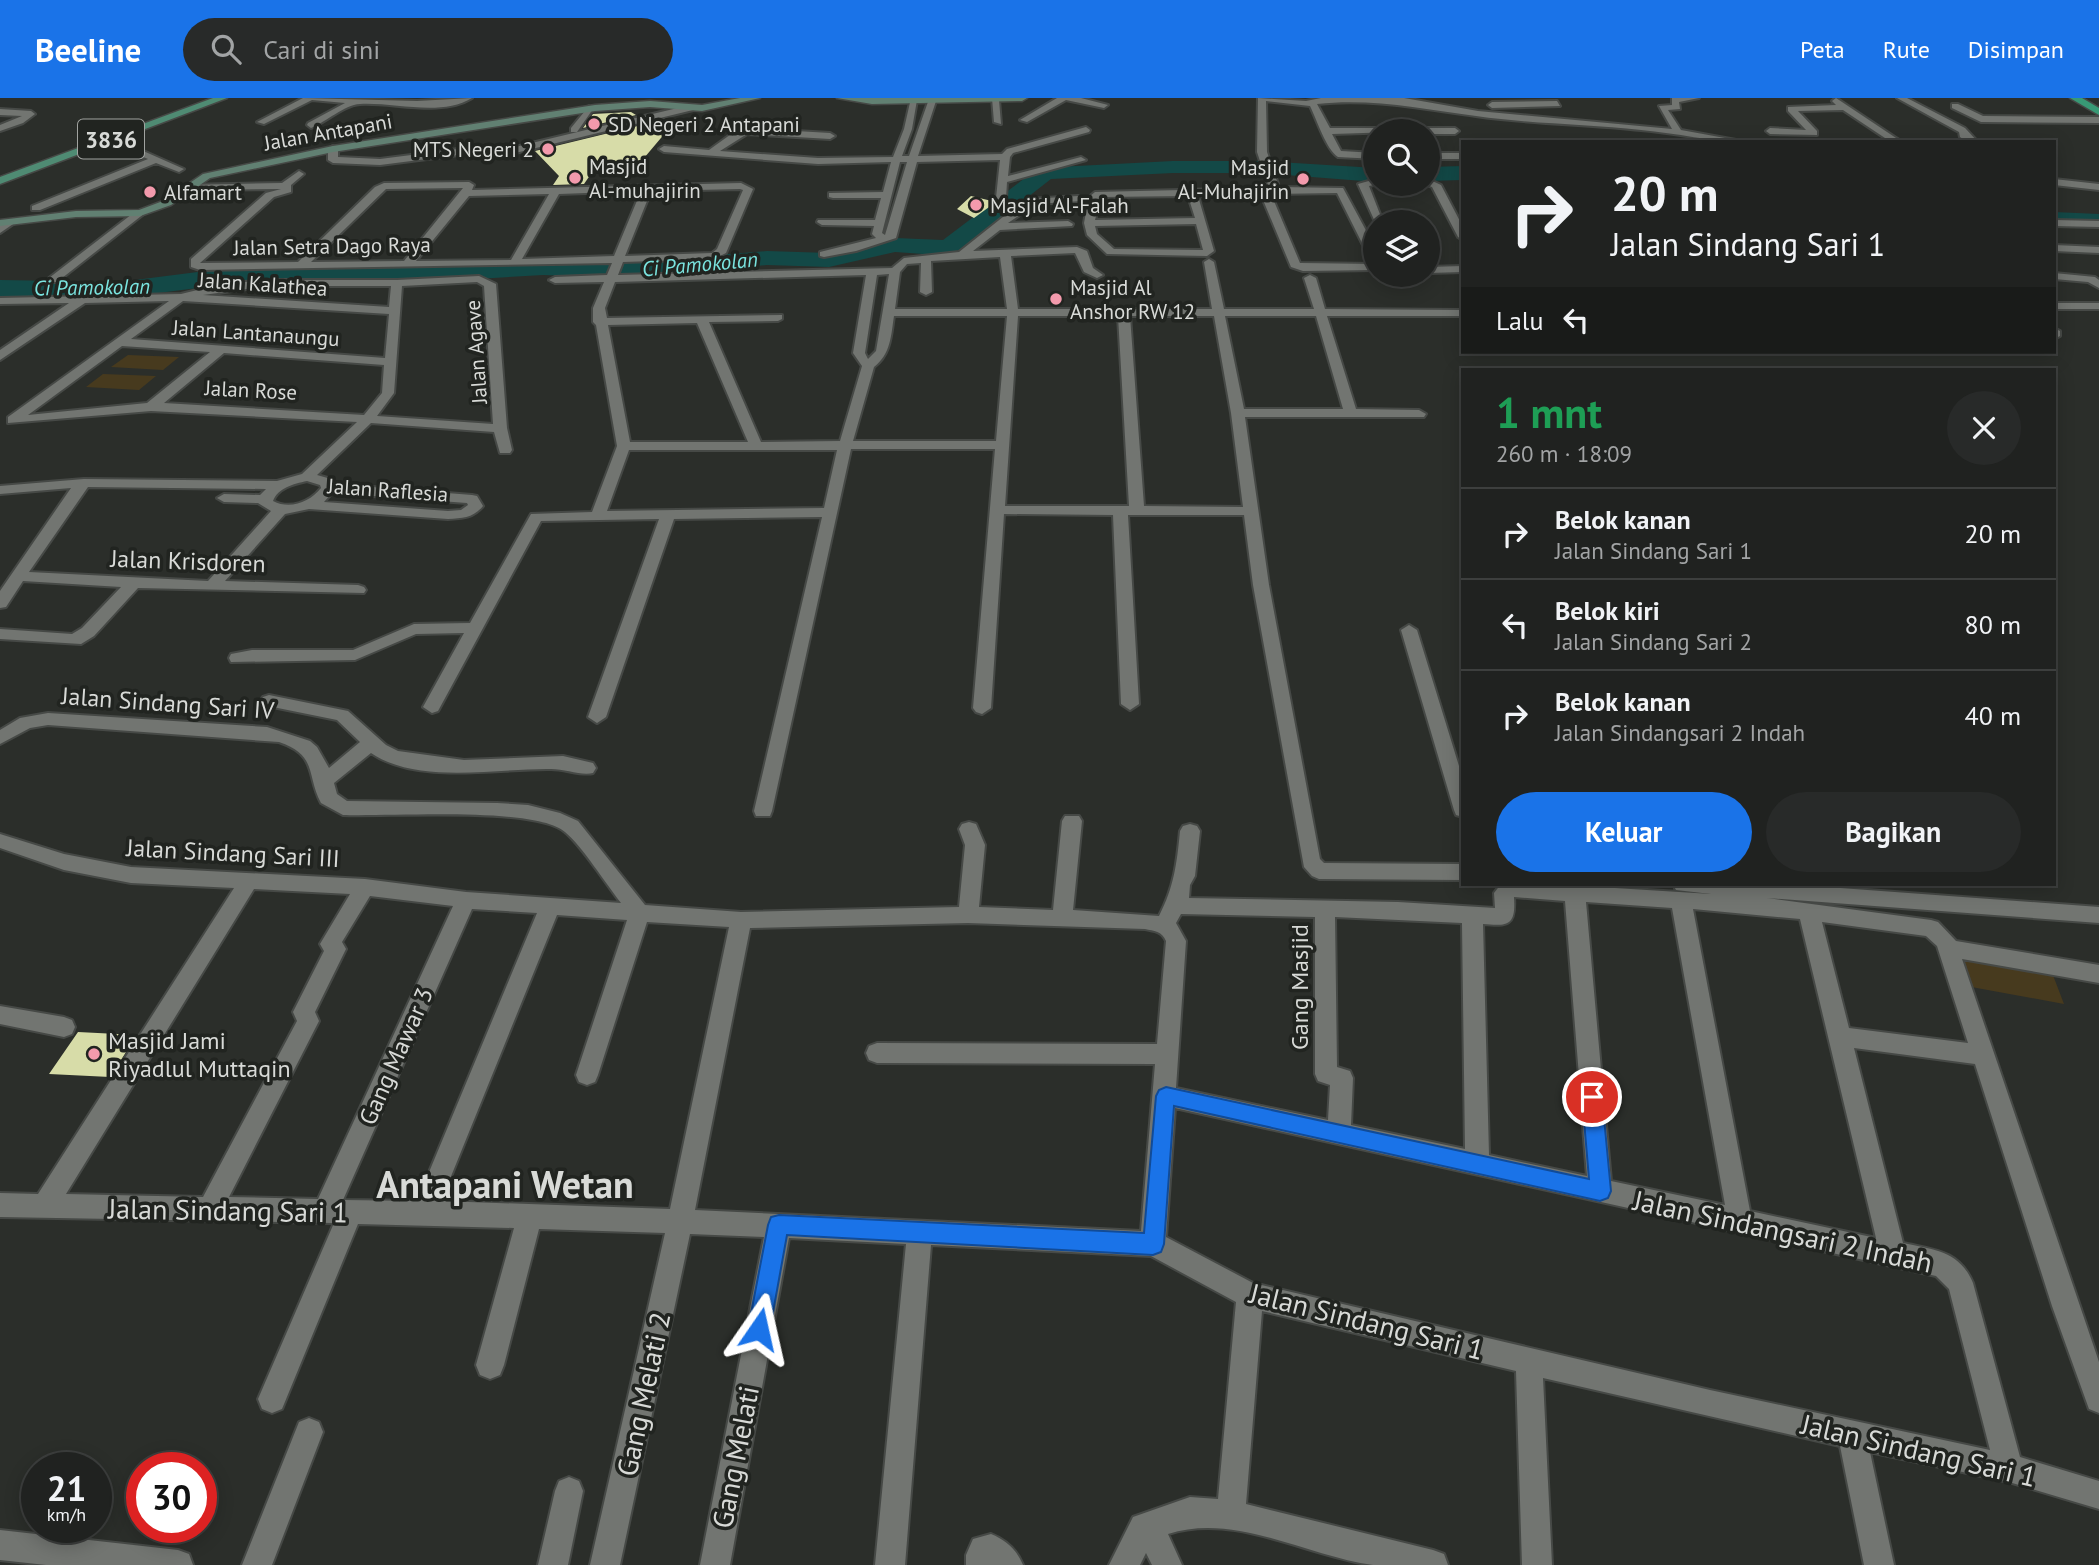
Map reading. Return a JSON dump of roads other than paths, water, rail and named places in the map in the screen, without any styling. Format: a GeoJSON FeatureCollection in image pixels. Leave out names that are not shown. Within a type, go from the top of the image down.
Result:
{"type":"FeatureCollection","features":[{"type":"Feature","properties":{"kind":"highway"},"geometry":{"type":"LineString","coordinates":[[2075,98],[2099,112]]}},
{"type":"Feature","properties":{"kind":"highway"},"geometry":{"type":"LineString","coordinates":[[2088,98],[2099,104]]}},
{"type":"Feature","properties":{"kind":"main road","name":"3836"},"geometry":{"type":"LineString","coordinates":[[0,174],[207,98]]}},
{"type":"Feature","properties":{"kind":"main road","name":"3836"},"geometry":{"type":"LineString","coordinates":[[0,181],[222,98]]}},
{"type":"Feature","properties":{"kind":"main road"},"geometry":{"type":"LineString","coordinates":[[25,164],[38,167]]}},
{"type":"Feature","properties":{"kind":"street"},"geometry":{"type":"LineString","coordinates":[[261,122],[312,98],[457,102],[468,98]]}},
{"type":"Feature","properties":{"kind":"street","name":"Jalan Antapani"},"geometry":{"type":"LineString","coordinates":[[5,222],[76,214],[140,213],[156,209],[220,172],[333,154],[612,102],[690,108],[755,98]]}},
{"type":"Feature","properties":{"kind":"street"},"geometry":{"type":"LineString","coordinates":[[842,98],[872,101],[1022,98]]}},
{"type":"Feature","properties":{"kind":"street"},"geometry":{"type":"LineString","coordinates":[[1024,120],[1066,98],[1104,105]]}},
{"type":"Feature","properties":{"kind":"street"},"geometry":{"type":"LineString","coordinates":[[1363,267],[1303,268],[1294,265],[1270,191],[1269,167],[1262,152],[1263,98],[1313,105],[1430,109],[1441,118]]}},
{"type":"Feature","properties":{"kind":"street"},"geometry":{"type":"LineString","coordinates":[[1313,105],[1342,98],[1404,101],[1478,118],[1644,132],[1677,132],[1730,140]]}},
{"type":"Feature","properties":{"kind":"street"},"geometry":{"type":"LineString","coordinates":[[1411,98],[1460,105],[1526,101],[1557,104]]}},
{"type":"Feature","properties":{"kind":"street"},"geometry":{"type":"LineString","coordinates":[[1677,132],[1662,108],[1677,107],[1674,100],[1695,98]]}},
{"type":"Feature","properties":{"kind":"street"},"geometry":{"type":"LineString","coordinates":[[1832,98],[1895,140]]}},
{"type":"Feature","properties":{"kind":"street"},"geometry":{"type":"LineString","coordinates":[[1900,98],[1962,130],[1966,133],[1963,135],[1971,140]]}},
{"type":"Feature","properties":{"kind":"street"},"geometry":{"type":"LineString","coordinates":[[824,254],[885,240],[894,233],[921,129],[933,99]]}},
{"type":"Feature","properties":{"kind":"street"},"geometry":{"type":"LineString","coordinates":[[312,125],[356,100]]}},
{"type":"Feature","properties":{"kind":"street"},"geometry":{"type":"LineString","coordinates":[[885,240],[877,234],[908,129],[913,100]]}},
{"type":"Feature","properties":{"kind":"street"},"geometry":{"type":"LineString","coordinates":[[995,100],[998,122]]}},
{"type":"Feature","properties":{"kind":"street"},"geometry":{"type":"LineString","coordinates":[[1976,104],[1955,106],[1982,119],[2099,120]]}},
{"type":"Feature","properties":{"kind":"street"},"geometry":{"type":"LineString","coordinates":[[1313,105],[1338,154],[1363,155]]}},
{"type":"Feature","properties":{"kind":"street"},"geometry":{"type":"LineString","coordinates":[[1770,131],[1815,134],[1791,109],[1846,107]]}},
{"type":"Feature","properties":{"kind":"street"},"geometry":{"type":"LineString","coordinates":[[574,130],[589,108]]}},
{"type":"Feature","properties":{"kind":"street"},"geometry":{"type":"LineString","coordinates":[[333,154],[380,162],[466,151],[511,151],[690,108]]}},
{"type":"Feature","properties":{"kind":"street"},"geometry":{"type":"LineString","coordinates":[[0,112],[31,114],[0,128]]}},
{"type":"Feature","properties":{"kind":"street"},"geometry":{"type":"LineString","coordinates":[[911,115],[928,115]]}},
{"type":"Feature","properties":{"kind":"street"},"geometry":{"type":"LineString","coordinates":[[818,161],[837,126]]}},
{"type":"Feature","properties":{"kind":"street"},"geometry":{"type":"LineString","coordinates":[[908,129],[921,129]]}},
{"type":"Feature","properties":{"kind":"street"},"geometry":{"type":"LineString","coordinates":[[1001,198],[1005,157],[1013,149],[1086,130]]}},
{"type":"Feature","properties":{"kind":"street"},"geometry":{"type":"LineString","coordinates":[[710,153],[737,134],[746,131],[830,136]]}},
{"type":"Feature","properties":{"kind":"street"},"geometry":{"type":"LineString","coordinates":[[1325,131],[1455,131]]}},
{"type":"Feature","properties":{"kind":"street"},"geometry":{"type":"LineString","coordinates":[[94,145],[138,152],[175,167],[106,181]]}},
{"type":"Feature","properties":{"kind":"street"},"geometry":{"type":"LineString","coordinates":[[664,149],[818,161],[1005,157]]}},
{"type":"Feature","properties":{"kind":"street"},"geometry":{"type":"LineString","coordinates":[[1440,156],[1461,156]]}},
{"type":"Feature","properties":{"kind":"street"},"geometry":{"type":"LineString","coordinates":[[36,208],[157,159]]}},
{"type":"Feature","properties":{"kind":"street"},"geometry":{"type":"LineString","coordinates":[[1003,180],[1081,160]]}},
{"type":"Feature","properties":{"kind":"street"},"geometry":{"type":"LineString","coordinates":[[388,173],[389,185]]}},
{"type":"Feature","properties":{"kind":"street","name":"Jalan Setra Dago Raya"},"geometry":{"type":"LineString","coordinates":[[299,174],[284,186],[289,187],[288,190],[270,195],[195,261],[195,265],[515,263],[614,270]]}},
{"type":"Feature","properties":{"kind":"street"},"geometry":{"type":"LineString","coordinates":[[2056,182],[2072,186],[2099,187]]}},
{"type":"Feature","properties":{"kind":"street"},"geometry":{"type":"LineString","coordinates":[[301,266],[377,189],[389,185],[470,185],[467,193],[407,265]]}},
{"type":"Feature","properties":{"kind":"street"},"geometry":{"type":"LineString","coordinates":[[184,191],[284,186]]}},
{"type":"Feature","properties":{"kind":"street"},"geometry":{"type":"LineString","coordinates":[[467,193],[747,187],[720,254],[614,270],[589,288],[555,280]]}},
{"type":"Feature","properties":{"kind":"street"},"geometry":{"type":"LineString","coordinates":[[598,515],[624,446],[599,322],[599,308],[647,189]]}},
{"type":"Feature","properties":{"kind":"street"},"geometry":{"type":"LineString","coordinates":[[1192,191],[1209,251],[1207,253],[1116,254],[1095,240],[1089,223],[1094,197],[1099,194],[1192,191],[1340,190],[1363,235]]}},
{"type":"Feature","properties":{"kind":"street"},"geometry":{"type":"LineString","coordinates":[[184,191],[270,195]]}},
{"type":"Feature","properties":{"kind":"street"},"geometry":{"type":"LineString","coordinates":[[515,263],[556,191]]}},
{"type":"Feature","properties":{"kind":"street"},"geometry":{"type":"LineString","coordinates":[[1440,193],[1461,233]]}},
{"type":"Feature","properties":{"kind":"street"},"geometry":{"type":"LineString","coordinates":[[833,195],[889,195]]}},
{"type":"Feature","properties":{"kind":"street"},"geometry":{"type":"LineString","coordinates":[[962,255],[1022,207],[1052,195],[1078,199]]}},
{"type":"Feature","properties":{"kind":"street"},"geometry":{"type":"LineString","coordinates":[[53,280],[140,213]]}},
{"type":"Feature","properties":{"kind":"street"},"geometry":{"type":"LineString","coordinates":[[1089,223],[1200,221]]}},
{"type":"Feature","properties":{"kind":"street"},"geometry":{"type":"LineString","coordinates":[[0,230],[5,222]]}},
{"type":"Feature","properties":{"kind":"street"},"geometry":{"type":"LineString","coordinates":[[822,222],[881,223]]}},
{"type":"Feature","properties":{"kind":"street"},"geometry":{"type":"LineString","coordinates":[[2056,223],[2099,224]]}},
{"type":"Feature","properties":{"kind":"street"},"geometry":{"type":"LineString","coordinates":[[998,227],[1068,224]]}},
{"type":"Feature","properties":{"kind":"street"},"geometry":{"type":"LineString","coordinates":[[2056,248],[2099,250]]}},
{"type":"Feature","properties":{"kind":"street"},"geometry":{"type":"LineString","coordinates":[[763,811],[845,446],[868,365],[878,358],[882,351],[895,271],[904,261],[926,258],[1077,250],[1083,253],[1088,271],[1097,275]]}},
{"type":"Feature","properties":{"kind":"street"},"geometry":{"type":"LineString","coordinates":[[982,709],[1013,311],[1005,253]]}},
{"type":"Feature","properties":{"kind":"street"},"geometry":{"type":"LineString","coordinates":[[926,258],[926,292]]}},
{"type":"Feature","properties":{"kind":"street"},"geometry":{"type":"LineString","coordinates":[[1209,262],[1238,413],[1274,660],[1314,867],[1335,872],[1461,872]]}},
{"type":"Feature","properties":{"kind":"street"},"geometry":{"type":"LineString","coordinates":[[614,270],[895,271]]}},
{"type":"Feature","properties":{"kind":"street"},"geometry":{"type":"LineString","coordinates":[[868,365],[859,353],[872,271]]}},
{"type":"Feature","properties":{"kind":"street"},"geometry":{"type":"LineString","coordinates":[[1440,271],[1461,273]]}},
{"type":"Feature","properties":{"kind":"street"},"geometry":{"type":"LineString","coordinates":[[2056,276],[2091,279],[2099,285]]}},
{"type":"Feature","properties":{"kind":"street"},"geometry":{"type":"LineString","coordinates":[[1310,278],[1351,413]]}},
{"type":"Feature","properties":{"kind":"street","name":"Jalan Agave"},"geometry":{"type":"LineString","coordinates":[[397,284],[479,279],[489,282],[500,428]]}},
{"type":"Feature","properties":{"kind":"street","name":"Jalan Kalathea"},"geometry":{"type":"LineString","coordinates":[[181,297],[222,287],[268,283],[397,284]]}},
{"type":"Feature","properties":{"kind":"street"},"geometry":{"type":"LineString","coordinates":[[0,489],[84,483],[277,485],[307,477],[384,402],[388,393],[397,284]]}},
{"type":"Feature","properties":{"kind":"street"},"geometry":{"type":"LineString","coordinates":[[589,288],[599,308]]}},
{"type":"Feature","properties":{"kind":"street"},"geometry":{"type":"LineString","coordinates":[[0,301],[181,297]]}},
{"type":"Feature","properties":{"kind":"street"},"geometry":{"type":"LineString","coordinates":[[7,421],[181,297]]}},
{"type":"Feature","properties":{"kind":"street","name":"Jalan Kalathea"},"geometry":{"type":"LineString","coordinates":[[181,297],[393,311]]}},
{"type":"Feature","properties":{"kind":"street"},"geometry":{"type":"LineString","coordinates":[[0,356],[81,300]]}},
{"type":"Feature","properties":{"kind":"street"},"geometry":{"type":"LineString","coordinates":[[2056,306],[2099,306]]}},
{"type":"Feature","properties":{"kind":"street"},"geometry":{"type":"LineString","coordinates":[[1124,311],[1137,511]]}},
{"type":"Feature","properties":{"kind":"street"},"geometry":{"type":"LineString","coordinates":[[887,312],[1461,313]]}},
{"type":"Feature","properties":{"kind":"street"},"geometry":{"type":"LineString","coordinates":[[599,322],[778,317]]}},
{"type":"Feature","properties":{"kind":"street"},"geometry":{"type":"LineString","coordinates":[[701,318],[756,445]]}},
{"type":"Feature","properties":{"kind":"street","name":"Jalan Lantanaungu"},"geometry":{"type":"LineString","coordinates":[[120,342],[390,362]]}},
{"type":"Feature","properties":{"kind":"street"},"geometry":{"type":"LineString","coordinates":[[151,407],[219,351]]}},
{"type":"Feature","properties":{"kind":"street","name":"Jalan Rose"},"geometry":{"type":"LineString","coordinates":[[7,421],[151,407],[369,418],[500,428]]}},
{"type":"Feature","properties":{"kind":"street"},"geometry":{"type":"LineString","coordinates":[[1238,413],[1419,414]]}},
{"type":"Feature","properties":{"kind":"street"},"geometry":{"type":"LineString","coordinates":[[500,428],[505,450]]}},
{"type":"Feature","properties":{"kind":"street"},"geometry":{"type":"LineString","coordinates":[[624,446],[1002,445]]}},
{"type":"Feature","properties":{"kind":"street"},"geometry":{"type":"LineString","coordinates":[[265,499],[268,506],[280,510],[307,505],[325,494],[328,488],[326,482],[307,477]]}},
{"type":"Feature","properties":{"kind":"street"},"geometry":{"type":"LineString","coordinates":[[0,603],[73,495],[84,483]]}},
{"type":"Feature","properties":{"kind":"street"},"geometry":{"type":"LineString","coordinates":[[265,499],[277,485]]}},
{"type":"Feature","properties":{"kind":"street","name":"Jalan Raflesia"},"geometry":{"type":"LineString","coordinates":[[307,505],[448,515],[465,514],[476,506],[472,499],[328,488]]}},
{"type":"Feature","properties":{"kind":"street"},"geometry":{"type":"LineString","coordinates":[[0,501],[73,495],[265,499]]}},
{"type":"Feature","properties":{"kind":"street"},"geometry":{"type":"LineString","coordinates":[[213,585],[280,510]]}},
{"type":"Feature","properties":{"kind":"street"},"geometry":{"type":"LineString","coordinates":[[998,510],[1251,512]]}},
{"type":"Feature","properties":{"kind":"street"},"geometry":{"type":"LineString","coordinates":[[1120,511],[1130,704]]}},
{"type":"Feature","properties":{"kind":"street"},"geometry":{"type":"LineString","coordinates":[[432,708],[536,517],[831,512]]}},
{"type":"Feature","properties":{"kind":"street"},"geometry":{"type":"LineString","coordinates":[[597,717],[668,515]]}},
{"type":"Feature","properties":{"kind":"street","name":"Jalan Krisdoren"},"geometry":{"type":"LineString","coordinates":[[17,576],[134,583],[359,590]]}},
{"type":"Feature","properties":{"kind":"street"},"geometry":{"type":"LineString","coordinates":[[0,634],[75,640],[88,632],[134,583]]}},
{"type":"Feature","properties":{"kind":"street"},"geometry":{"type":"LineString","coordinates":[[237,658],[253,655],[355,655],[414,629],[475,628]]}},
{"type":"Feature","properties":{"kind":"street"},"geometry":{"type":"LineString","coordinates":[[1409,630],[1461,803]]}},
{"type":"Feature","properties":{"kind":"street"},"geometry":{"type":"LineString","coordinates":[[269,701],[342,715],[352,720],[371,743],[393,757],[440,765],[485,767],[569,763],[587,768]]}},
{"type":"Feature","properties":{"kind":"street","name":"Jalan Sindang Sari IV"},"geometry":{"type":"LineString","coordinates":[[0,738],[26,722],[61,719],[284,736],[299,741],[310,750],[325,781],[328,798],[343,808],[505,811],[560,817],[571,826],[640,913]]}},
{"type":"Feature","properties":{"kind":"street"},"geometry":{"type":"LineString","coordinates":[[325,781],[371,743]]}},
{"type":"Feature","properties":{"kind":"street"},"geometry":{"type":"LineString","coordinates":[[1062,917],[1072,821]]}},
{"type":"Feature","properties":{"kind":"street"},"geometry":{"type":"LineString","coordinates":[[968,915],[975,845],[969,829]]}},
{"type":"Feature","properties":{"kind":"street"},"geometry":{"type":"LineString","coordinates":[[1153,1244],[1176,941],[1172,931],[1172,915],[1185,876],[1190,831]]}},
{"type":"Feature","properties":{"kind":"street","name":"Jalan Sindang Sari III"},"geometry":{"type":"LineString","coordinates":[[0,841],[64,862],[102,870],[248,882],[365,887],[466,900],[741,920],[968,915],[1172,915],[1325,909],[1502,917],[1505,914],[1504,893],[1509,889],[1576,894]]}},
{"type":"Feature","properties":{"kind":"street"},"geometry":{"type":"LineString","coordinates":[[45,1205],[248,882]]}},
{"type":"Feature","properties":{"kind":"street"},"geometry":{"type":"LineString","coordinates":[[209,1210],[308,1021],[304,1012],[336,949],[330,944],[365,887]]}},
{"type":"Feature","properties":{"kind":"street"},"geometry":{"type":"LineString","coordinates":[[1682,892],[1925,926],[1940,934],[1948,948],[2065,1306],[2099,1399]]}},
{"type":"Feature","properties":{"kind":"street"},"geometry":{"type":"LineString","coordinates":[[1682,892],[1740,1222]]}},
{"type":"Feature","properties":{"kind":"street"},"geometry":{"type":"LineString","coordinates":[[1600,1191],[1576,894],[1682,892],[2099,915]]}},
{"type":"Feature","properties":{"kind":"street","name":"Gang Mawar 3"},"geometry":{"type":"LineString","coordinates":[[272,1399],[338,1212],[466,900]]}},
{"type":"Feature","properties":{"kind":"street"},"geometry":{"type":"LineString","coordinates":[[424,1213],[550,907]]}},
{"type":"Feature","properties":{"kind":"street","name":"Gang Masjid"},"geometry":{"type":"LineString","coordinates":[[1325,909],[1326,1074],[1342,1078],[1339,1135]]}},
{"type":"Feature","properties":{"kind":"street"},"geometry":{"type":"LineString","coordinates":[[1810,912],[1893,1254]]}},
{"type":"Feature","properties":{"kind":"street"},"geometry":{"type":"LineString","coordinates":[[587,1075],[640,913]]}},
{"type":"Feature","properties":{"kind":"street"},"geometry":{"type":"LineString","coordinates":[[1472,914],[1477,1164]]}},
{"type":"Feature","properties":{"kind":"street","name":"Gang Melati 2"},"geometry":{"type":"LineString","coordinates":[[605,1565],[662,1309],[741,920]]}},
{"type":"Feature","properties":{"kind":"street"},"geometry":{"type":"LineString","coordinates":[[1948,948],[2099,974]]}},
{"type":"Feature","properties":{"kind":"street"},"geometry":{"type":"LineString","coordinates":[[0,1015],[64,1027]]}},
{"type":"Feature","properties":{"kind":"street"},"geometry":{"type":"LineString","coordinates":[[1841,1037],[1982,1055]]}},
{"type":"Feature","properties":{"kind":"street"},"geometry":{"type":"LineString","coordinates":[[877,1053],[1167,1054]]}},
{"type":"Feature","properties":{"kind":"street","name":"Jalan Sindangsari 2 Indah"},"geometry":{"type":"LineString","coordinates":[[1166,1096],[1940,1264],[1952,1271],[1960,1283],[2010,1468]]}},
{"type":"Feature","properties":{"kind":"street","name":"Jalan Sindang Sari 1"},"geometry":{"type":"LineString","coordinates":[[0,1205],[530,1216],[779,1225],[1153,1244],[1250,1295],[1529,1361],[2010,1468],[2099,1494]]}},
{"type":"Feature","properties":{"kind":"street"},"geometry":{"type":"LineString","coordinates":[[490,1365],[530,1216]]}},
{"type":"Feature","properties":{"kind":"street","name":"Gang Melati"},"geometry":{"type":"LineString","coordinates":[[715,1565],[779,1225]]}},
{"type":"Feature","properties":{"kind":"street"},"geometry":{"type":"LineString","coordinates":[[890,1565],[920,1232]]}},
{"type":"Feature","properties":{"kind":"street"},"geometry":{"type":"LineString","coordinates":[[1231,1515],[1250,1295]]}},
{"type":"Feature","properties":{"kind":"street"},"geometry":{"type":"LineString","coordinates":[[1529,1361],[1537,1565]]}},
{"type":"Feature","properties":{"kind":"street"},"geometry":{"type":"LineString","coordinates":[[257,1565],[309,1432]]}},
{"type":"Feature","properties":{"kind":"street"},"geometry":{"type":"LineString","coordinates":[[1852,1434],[1879,1565]]}},
{"type":"Feature","properties":{"kind":"street"},"geometry":{"type":"LineString","coordinates":[[554,1565],[569,1491]]}},
{"type":"Feature","properties":{"kind":"street"},"geometry":{"type":"LineString","coordinates":[[1124,1565],[1143,1527],[1190,1513],[1231,1515],[1433,1565]]}},
{"type":"Feature","properties":{"kind":"street"},"geometry":{"type":"LineString","coordinates":[[1143,1527],[1153,1535],[1167,1565]]}},
{"type":"Feature","properties":{"kind":"street"},"geometry":{"type":"LineString","coordinates":[[0,1545],[178,1565]]}},
{"type":"Feature","properties":{"kind":"street"},"geometry":{"type":"LineString","coordinates":[[981,1565],[981,1555],[984,1550],[990,1549],[1008,1565]]}},
{"type":"Feature","properties":{"kind":"waterway","name":"Ci Pamokolan"},"geometry":{"type":"LineString","coordinates":[[0,288],[119,290],[229,276],[345,272],[410,275],[543,268],[630,270],[767,258],[829,260],[895,245],[938,248],[951,245],[1046,173],[1173,167],[1260,167],[1363,174]]}},
{"type":"Feature","properties":{"kind":"waterway","name":"Ci Pamokolan"},"geometry":{"type":"LineString","coordinates":[[1440,174],[1461,173]]}},
{"type":"Feature","properties":{"kind":"waterway","name":"Ci Pamokolan"},"geometry":{"type":"LineString","coordinates":[[2056,219],[2099,221]]}},
{"type":"Feature","properties":{"kind":"place","name":"SD Negeri 2 Antapani"},"geometry":{"type":"Point","coordinates":[594,124]}},
{"type":"Feature","properties":{"kind":"place","name":"MTS Negeri 2"},"geometry":{"type":"Point","coordinates":[548,149]}},
{"type":"Feature","properties":{"kind":"place","name":"Masjid Al-muhajirin"},"geometry":{"type":"Point","coordinates":[575,178]}},
{"type":"Feature","properties":{"kind":"place","name":"Masjid Al-Muhajirin"},"geometry":{"type":"Point","coordinates":[1303,179]}},
{"type":"Feature","properties":{"kind":"place","name":"Alfamart"},"geometry":{"type":"Point","coordinates":[150,192]}},
{"type":"Feature","properties":{"kind":"place","name":"Masjid Al-Falah"},"geometry":{"type":"Point","coordinates":[976,205]}},
{"type":"Feature","properties":{"kind":"place","name":"Masjid Al Anshor RW 12"},"geometry":{"type":"Point","coordinates":[1056,299]}},
{"type":"Feature","properties":{"kind":"place","name":"Masjid Jami Riyadlul Muttaqin"},"geometry":{"type":"Point","coordinates":[94,1054]}},
{"type":"Feature","properties":{"kind":"district","name":"Antapani Wetan"},"geometry":{"type":"Point","coordinates":[505,1183]}}]}
